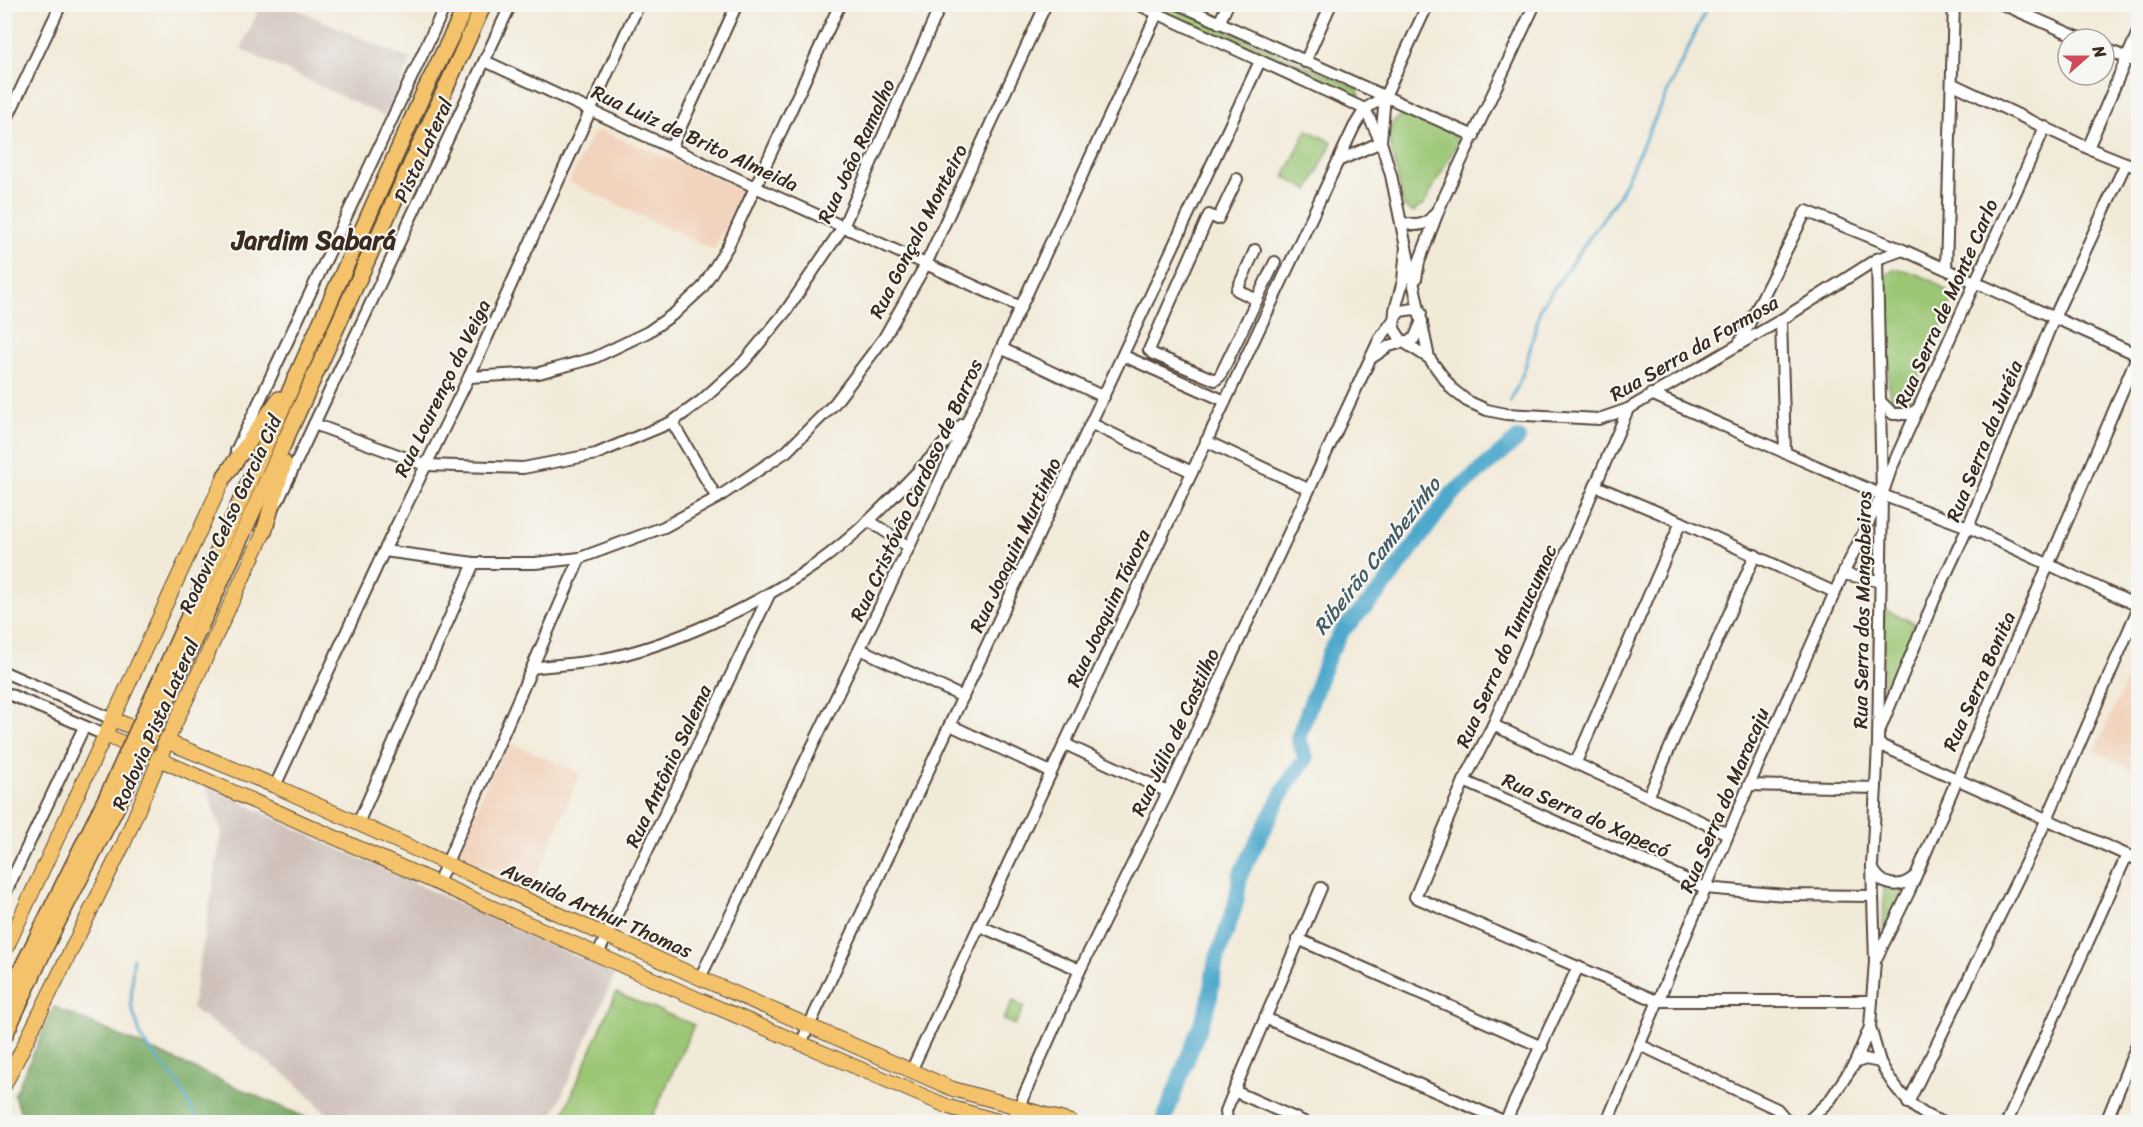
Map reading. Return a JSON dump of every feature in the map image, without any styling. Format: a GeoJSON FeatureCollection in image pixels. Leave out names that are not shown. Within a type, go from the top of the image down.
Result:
{"type":"FeatureCollection","features":[{"type":"Feature","properties":{"kind":"highway","name":"Rodovia Celso Garcia Cid"},"geometry":{"type":"LineString","coordinates":[[165,688],[298,372],[424,92],[467,4]]}},
{"type":"Feature","properties":{"kind":"highway","name":"Rodovia Celso Garcia Cid"},"geometry":{"type":"LineString","coordinates":[[4,1037],[165,688],[296,423],[484,4]]}},
{"type":"Feature","properties":{"kind":"highway"},"geometry":{"type":"LineString","coordinates":[[225,476],[298,372]]}},
{"type":"Feature","properties":{"kind":"highway"},"geometry":{"type":"LineString","coordinates":[[264,532],[296,423]]}},
{"type":"Feature","properties":{"kind":"highway","name":"Rodovia Celso Garcia Cid"},"geometry":{"type":"LineString","coordinates":[[4,1004],[119,788]]}},
{"type":"Feature","properties":{"kind":"main road","name":"Rodovia Pista Lateral"},"geometry":{"type":"LineString","coordinates":[[4,953],[225,476]]}},
{"type":"Feature","properties":{"kind":"main road","name":"Rodovia Pista Lateral"},"geometry":{"type":"LineString","coordinates":[[4,1086],[99,894],[264,532]]}},
{"type":"Feature","properties":{"kind":"main road","name":"Avenida Arthur Thomas"},"geometry":{"type":"LineString","coordinates":[[112,719],[313,803],[700,978],[953,1089],[1071,1122]]}},
{"type":"Feature","properties":{"kind":"main road","name":"Avenida Arthur Thomas"},"geometry":{"type":"LineString","coordinates":[[105,735],[949,1107],[1001,1122]]}},
{"type":"Feature","properties":{"kind":"main road"},"geometry":{"type":"LineString","coordinates":[[295,819],[300,809],[313,803]]}},
{"type":"Feature","properties":{"kind":"street"},"geometry":{"type":"LineString","coordinates":[[4,124],[61,4]]}},
{"type":"Feature","properties":{"kind":"street","name":"Pista Lateral"},"geometry":{"type":"LineString","coordinates":[[324,265],[446,4]]}},
{"type":"Feature","properties":{"kind":"street","name":"Pista Lateral"},"geometry":{"type":"LineString","coordinates":[[367,310],[511,4]]}},
{"type":"Feature","properties":{"kind":"street","name":"Rua Lourenço da Veiga"},"geometry":{"type":"LineString","coordinates":[[274,786],[425,465],[469,377],[639,4]]}},
{"type":"Feature","properties":{"kind":"street"},"geometry":{"type":"LineString","coordinates":[[672,146],[737,4]]}},
{"type":"Feature","properties":{"kind":"street"},"geometry":{"type":"LineString","coordinates":[[469,377],[539,373],[594,358],[648,332],[675,313],[702,288],[728,246],[840,4]]}},
{"type":"Feature","properties":{"kind":"street","name":"Rua João Ramalho"},"geometry":{"type":"LineString","coordinates":[[314,424],[425,465],[523,468],[596,454],[672,422],[701,401],[743,363],[786,311],[843,227],[941,4]]}},
{"type":"Feature","properties":{"kind":"street","name":"Rua Gonçalo Monteiro"},"geometry":{"type":"LineString","coordinates":[[384,551],[474,563],[535,563],[580,558],[664,527],[717,498],[788,451],[835,403],[884,338],[926,264],[1046,4]]}},
{"type":"Feature","properties":{"kind":"street"},"geometry":{"type":"LineString","coordinates":[[1137,4],[1345,98],[1365,110]]}},
{"type":"Feature","properties":{"kind":"street"},"geometry":{"type":"LineString","coordinates":[[1178,4],[1474,135]]}},
{"type":"Feature","properties":{"kind":"street"},"geometry":{"type":"LineString","coordinates":[[1219,23],[1227,4]]}},
{"type":"Feature","properties":{"kind":"street"},"geometry":{"type":"LineString","coordinates":[[1305,62],[1331,4]]}},
{"type":"Feature","properties":{"kind":"street"},"geometry":{"type":"LineString","coordinates":[[1385,96],[1428,4]]}},
{"type":"Feature","properties":{"kind":"street"},"geometry":{"type":"LineString","coordinates":[[1401,222],[1415,226],[1426,224],[1434,217],[1535,4]]}},
{"type":"Feature","properties":{"kind":"street"},"geometry":{"type":"LineString","coordinates":[[1946,269],[1954,4]]}},
{"type":"Feature","properties":{"kind":"street"},"geometry":{"type":"LineString","coordinates":[[2002,4],[2056,28]]}},
{"type":"Feature","properties":{"kind":"street","name":"Rua Cristóvão Cardoso de Barros"},"geometry":{"type":"LineString","coordinates":[[700,978],[909,547],[1157,14]]}},
{"type":"Feature","properties":{"kind":"street"},"geometry":{"type":"LineString","coordinates":[[2088,148],[2139,32]]}},
{"type":"Feature","properties":{"kind":"street"},"geometry":{"type":"LineString","coordinates":[[2116,53],[2139,63]]}},
{"type":"Feature","properties":{"kind":"street","name":"Rua Luiz de Brito Almeida"},"geometry":{"type":"LineString","coordinates":[[485,61],[591,108],[755,187],[1021,307]]}},
{"type":"Feature","properties":{"kind":"street","name":"Rua Joaquin Murtinho"},"geometry":{"type":"LineString","coordinates":[[801,1043],[811,1026],[1260,61]]}},
{"type":"Feature","properties":{"kind":"street"},"geometry":{"type":"LineString","coordinates":[[1953,84],[2088,148],[2139,168]]}},
{"type":"Feature","properties":{"kind":"street","name":"Rua Joaquim Távora"},"geometry":{"type":"LineString","coordinates":[[911,1071],[1338,161],[1365,110],[1385,96]]}},
{"type":"Feature","properties":{"kind":"street","name":"Rua Serra da Formosa"},"geometry":{"type":"LineString","coordinates":[[1381,142],[1385,96]]}},
{"type":"Feature","properties":{"kind":"street","name":"Rua Serra da Formosa"},"geometry":{"type":"LineString","coordinates":[[1365,110],[1381,142],[1401,222],[1429,358]]}},
{"type":"Feature","properties":{"kind":"street","name":"Rua Serra de Monte Carlo"},"geometry":{"type":"LineString","coordinates":[[1882,495],[2044,127]]}},
{"type":"Feature","properties":{"kind":"street"},"geometry":{"type":"LineString","coordinates":[[1338,161],[1381,142]]}},
{"type":"Feature","properties":{"kind":"street","name":"Rua Serra da Juréia"},"geometry":{"type":"LineString","coordinates":[[1877,739],[2054,318],[2126,162]]}},
{"type":"Feature","properties":{"kind":"street"},"geometry":{"type":"LineString","coordinates":[[1237,179],[1218,219],[1209,215],[1149,346],[1154,354],[1215,380],[1220,376],[1275,262]]}},
{"type":"Feature","properties":{"kind":"street"},"geometry":{"type":"LineString","coordinates":[[1414,286],[1419,262],[1441,204]]}},
{"type":"Feature","properties":{"kind":"street"},"geometry":{"type":"LineString","coordinates":[[1740,344],[1806,211],[1903,250],[2138,355]]}},
{"type":"Feature","properties":{"kind":"street","name":"Rua Serra da Formosa"},"geometry":{"type":"LineString","coordinates":[[1394,317],[1403,281],[1406,247]]}},
{"type":"Feature","properties":{"kind":"street"},"geometry":{"type":"LineString","coordinates":[[1255,250],[1237,290],[1257,300]]}},
{"type":"Feature","properties":{"kind":"street","name":"Rua Serra da Formosa"},"geometry":{"type":"LineString","coordinates":[[1405,342],[1429,358],[1452,389],[1487,410],[1532,417],[1599,419],[1628,409],[1781,320],[1877,259],[1903,250]]}},
{"type":"Feature","properties":{"kind":"street","name":"Rua Serra dos Mangabeiros"},"geometry":{"type":"LineString","coordinates":[[1875,961],[1872,866],[1876,788],[1882,495],[1877,259]]}},
{"type":"Feature","properties":{"kind":"street","name":"Rodovia Pista Lateral"},"geometry":{"type":"LineString","coordinates":[[225,476],[324,265]]}},
{"type":"Feature","properties":{"kind":"street"},"geometry":{"type":"LineString","coordinates":[[1372,357],[1389,346],[1405,342],[1418,334],[1421,317],[1406,308],[1394,317],[1394,328],[1405,342]]}},
{"type":"Feature","properties":{"kind":"street","name":"Rodovia Pista Lateral"},"geometry":{"type":"LineString","coordinates":[[264,532],[367,310]]}},
{"type":"Feature","properties":{"kind":"street","name":"Rua Júlio de Castilho"},"geometry":{"type":"LineString","coordinates":[[1012,1122],[1080,970],[1168,792],[1308,489],[1394,317]]}},
{"type":"Feature","properties":{"kind":"street"},"geometry":{"type":"LineString","coordinates":[[1781,320],[1785,453]]}},
{"type":"Feature","properties":{"kind":"street"},"geometry":{"type":"LineString","coordinates":[[1003,348],[1104,397]]}},
{"type":"Feature","properties":{"kind":"street","name":"Rua Serra Bonita"},"geometry":{"type":"LineString","coordinates":[[1870,1027],[1875,961],[1915,877],[1956,778],[2050,567],[2138,355]]}},
{"type":"Feature","properties":{"kind":"street"},"geometry":{"type":"LineString","coordinates":[[1124,356],[1225,401]]}},
{"type":"Feature","properties":{"kind":"street"},"geometry":{"type":"LineString","coordinates":[[1171,377],[1176,364]]}},
{"type":"Feature","properties":{"kind":"street"},"geometry":{"type":"LineString","coordinates":[[1652,394],[1882,495],[1968,527],[2139,608],[2047,819],[1908,1103]]}},
{"type":"Feature","properties":{"kind":"street"},"geometry":{"type":"LineString","coordinates":[[1880,401],[1893,414],[1909,414],[1918,409]]}},
{"type":"Feature","properties":{"kind":"street","name":"Rua Serra do Tumucumac"},"geometry":{"type":"LineString","coordinates":[[1578,968],[1415,897],[1464,781],[1493,725],[1628,409]]}},
{"type":"Feature","properties":{"kind":"street"},"geometry":{"type":"LineString","coordinates":[[532,668],[600,660],[661,642],[770,593],[816,564],[868,520],[970,418]]}},
{"type":"Feature","properties":{"kind":"street"},"geometry":{"type":"LineString","coordinates":[[672,422],[717,498]]}},
{"type":"Feature","properties":{"kind":"street"},"geometry":{"type":"LineString","coordinates":[[1092,424],[1192,472]]}},
{"type":"Feature","properties":{"kind":"street"},"geometry":{"type":"LineString","coordinates":[[1206,441],[1308,489]]}},
{"type":"Feature","properties":{"kind":"street"},"geometry":{"type":"LineString","coordinates":[[1596,486],[1834,592]]}},
{"type":"Feature","properties":{"kind":"street","name":"Rua Serra do Maracaju"},"geometry":{"type":"LineString","coordinates":[[1607,1122],[1749,785],[1842,574],[1882,495]]}},
{"type":"Feature","properties":{"kind":"street"},"geometry":{"type":"LineString","coordinates":[[868,520],[909,547]]}},
{"type":"Feature","properties":{"kind":"street"},"geometry":{"type":"LineString","coordinates":[[1576,762],[1681,522]]}},
{"type":"Feature","properties":{"kind":"street"},"geometry":{"type":"LineString","coordinates":[[1649,795],[1755,555]]}},
{"type":"Feature","properties":{"kind":"street"},"geometry":{"type":"LineString","coordinates":[[438,883],[580,558]]}},
{"type":"Feature","properties":{"kind":"street"},"geometry":{"type":"LineString","coordinates":[[358,823],[474,563]]}},
{"type":"Feature","properties":{"kind":"street"},"geometry":{"type":"LineString","coordinates":[[1842,574],[1879,581]]}},
{"type":"Feature","properties":{"kind":"street","name":"Rua Antônio Salema"},"geometry":{"type":"LineString","coordinates":[[598,954],[770,593]]}},
{"type":"Feature","properties":{"kind":"street"},"geometry":{"type":"LineString","coordinates":[[860,649],[963,697]]}},
{"type":"Feature","properties":{"kind":"street"},"geometry":{"type":"LineString","coordinates":[[4,672],[112,719]]}},
{"type":"Feature","properties":{"kind":"street"},"geometry":{"type":"LineString","coordinates":[[4,692],[105,735]]}},
{"type":"Feature","properties":{"kind":"street"},"geometry":{"type":"LineString","coordinates":[[950,725],[1051,772]]}},
{"type":"Feature","properties":{"kind":"street"},"geometry":{"type":"LineString","coordinates":[[1493,725],[1649,795],[1728,834]]}},
{"type":"Feature","properties":{"kind":"street"},"geometry":{"type":"LineString","coordinates":[[4,896],[84,727]]}},
{"type":"Feature","properties":{"kind":"street"},"geometry":{"type":"LineString","coordinates":[[1877,739],[1956,778],[2139,860]]}},
{"type":"Feature","properties":{"kind":"street"},"geometry":{"type":"LineString","coordinates":[[1065,744],[1168,792]]}},
{"type":"Feature","properties":{"kind":"street","name":"Rua Serra do Xapecó"},"geometry":{"type":"LineString","coordinates":[[1464,781],[1706,888],[1785,895],[1872,896]]}},
{"type":"Feature","properties":{"kind":"street"},"geometry":{"type":"LineString","coordinates":[[1749,785],[1876,788]]}},
{"type":"Feature","properties":{"kind":"street"},"geometry":{"type":"LineString","coordinates":[[2007,1122],[2127,855]]}},
{"type":"Feature","properties":{"kind":"street"},"geometry":{"type":"LineString","coordinates":[[1872,866],[1879,878],[1894,886],[1907,883],[1915,877]]}},
{"type":"Feature","properties":{"kind":"street"},"geometry":{"type":"LineString","coordinates":[[1227,1122],[1226,1111],[1234,1091],[1321,888]]}},
{"type":"Feature","properties":{"kind":"street"},"geometry":{"type":"LineString","coordinates":[[980,926],[1080,970]]}},
{"type":"Feature","properties":{"kind":"street"},"geometry":{"type":"LineString","coordinates":[[1298,939],[1542,1047]]}},
{"type":"Feature","properties":{"kind":"street"},"geometry":{"type":"LineString","coordinates":[[1265,1018],[1505,1122],[1578,968],[1657,1001],[1872,1001]]}},
{"type":"Feature","properties":{"kind":"street"},"geometry":{"type":"LineString","coordinates":[[1870,1027],[1880,1062],[1890,1082],[1908,1103],[1938,1122]]}},
{"type":"Feature","properties":{"kind":"street"},"geometry":{"type":"LineString","coordinates":[[1806,1122],[1830,1100],[1855,1063],[1870,1027]]}},
{"type":"Feature","properties":{"kind":"street"},"geometry":{"type":"LineString","coordinates":[[2106,1122],[2139,1042]]}},
{"type":"Feature","properties":{"kind":"street"},"geometry":{"type":"LineString","coordinates":[[1640,1045],[1777,1109],[1788,1122]]}},
{"type":"Feature","properties":{"kind":"street"},"geometry":{"type":"LineString","coordinates":[[1855,1063],[1865,1059],[1880,1062]]}},
{"type":"Feature","properties":{"kind":"street"},"geometry":{"type":"LineString","coordinates":[[1234,1091],[1304,1122]]}},
{"type":"Feature","properties":{"kind":"street"},"geometry":{"type":"LineString","coordinates":[[4,1116],[7,1122]]}},
{"type":"Feature","properties":{"kind":"shaded area"},"geometry":{"type":"Polygon","coordinates":[[[261,4],[287,5],[411,60],[386,117],[241,49],[261,4]]]}},
{"type":"Feature","properties":{"kind":"shaded area"},"geometry":{"type":"Polygon","coordinates":[[[599,130],[743,189],[714,250],[569,182],[593,133],[599,130]]]}},
{"type":"Feature","properties":{"kind":"shaded area"},"geometry":{"type":"Polygon","coordinates":[[[2138,656],[2138,772],[2094,751],[2138,656]]]}},
{"type":"Feature","properties":{"kind":"shaded area"},"geometry":{"type":"Polygon","coordinates":[[[506,741],[581,773],[532,887],[457,854],[506,741]]]}},
{"type":"Feature","properties":{"kind":"shaded area"},"geometry":{"type":"Polygon","coordinates":[[[205,784],[323,842],[615,974],[552,1118],[561,1122],[344,1122],[328,1115],[293,1080],[192,1008],[222,832],[205,784]]]}},
{"type":"Feature","properties":{"kind":"green space"},"geometry":{"type":"Polygon","coordinates":[[[1147,5],[1169,5],[1357,88],[1360,95],[1355,97],[1147,5]]]}},
{"type":"Feature","properties":{"kind":"green space"},"geometry":{"type":"Polygon","coordinates":[[[1410,114],[1450,131],[1458,142],[1424,204],[1413,212],[1404,207],[1388,133],[1396,120],[1410,114]]]}},
{"type":"Feature","properties":{"kind":"green space"},"geometry":{"type":"Polygon","coordinates":[[[1307,130],[1332,142],[1309,190],[1284,177],[1307,130]]]}},
{"type":"Feature","properties":{"kind":"green space"},"geometry":{"type":"Polygon","coordinates":[[[1893,269],[1909,272],[1936,283],[1952,301],[1910,400],[1902,405],[1892,400],[1889,393],[1886,276],[1893,269]]]}},
{"type":"Feature","properties":{"kind":"green space"},"geometry":{"type":"Polygon","coordinates":[[[1884,610],[1915,623],[1882,711],[1884,610]]]}},
{"type":"Feature","properties":{"kind":"green space"},"geometry":{"type":"Polygon","coordinates":[[[1884,886],[1903,890],[1883,936],[1884,886]]]}},
{"type":"Feature","properties":{"kind":"green space"},"geometry":{"type":"Polygon","coordinates":[[[616,993],[694,1025],[650,1122],[571,1122],[561,1119],[616,993]]]}},
{"type":"Feature","properties":{"kind":"green space"},"geometry":{"type":"Polygon","coordinates":[[[1013,1001],[1024,1007],[1015,1025],[1003,1020],[1013,1001]]]}},
{"type":"Feature","properties":{"kind":"green space"},"geometry":{"type":"Polygon","coordinates":[[[54,1007],[316,1122],[25,1122],[14,1096],[54,1007]]]}},
{"type":"Feature","properties":{"kind":"waterway","name":"Ribeirão Cambezinho"},"geometry":{"type":"LineString","coordinates":[[1510,402],[1524,371],[1541,307],[1618,197],[1709,4]]}},
{"type":"Feature","properties":{"kind":"waterway","name":"Ribeirão Cambezinho"},"geometry":{"type":"LineString","coordinates":[[1163,1122],[1209,1003],[1215,964],[1236,903],[1240,875],[1283,791],[1306,758],[1298,738],[1329,654],[1342,631],[1382,589],[1451,495],[1518,439]]}},
{"type":"Feature","properties":{"kind":"waterway"},"geometry":{"type":"LineString","coordinates":[[133,958],[131,1005],[142,1040],[178,1083],[199,1122]]}},
{"type":"Feature","properties":{"kind":"district","name":"Jardim Sabará"},"geometry":{"type":"Point","coordinates":[314,240]}}]}
